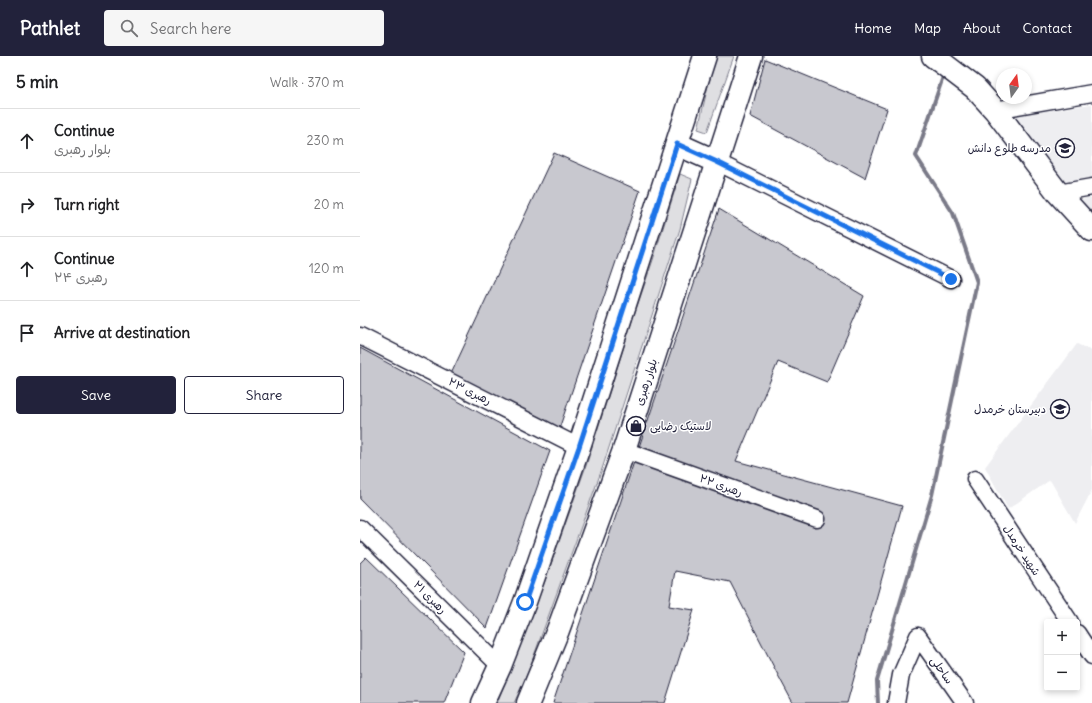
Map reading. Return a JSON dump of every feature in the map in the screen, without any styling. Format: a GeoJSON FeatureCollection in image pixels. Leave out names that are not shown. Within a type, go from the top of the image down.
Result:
{"type":"FeatureCollection","features":[{"type":"Feature","properties":{"kind":"main road"},"geometry":{"type":"LineString","coordinates":[[483,703],[500,666],[525,602],[579,447],[705,56]]}},
{"type":"Feature","properties":{"kind":"main road","name":"بلوار رهبری"},"geometry":{"type":"LineString","coordinates":[[528,703],[558,630],[624,450],[751,56]]}},
{"type":"Feature","properties":{"kind":"main road"},"geometry":{"type":"LineString","coordinates":[[933,56],[975,88],[995,110],[1058,192],[1092,230]]}},
{"type":"Feature","properties":{"kind":"main road"},"geometry":{"type":"LineString","coordinates":[[677,144],[717,162]]}},
{"type":"Feature","properties":{"kind":"street"},"geometry":{"type":"LineString","coordinates":[[995,110],[1092,93]]}},
{"type":"Feature","properties":{"kind":"street"},"geometry":{"type":"LineString","coordinates":[[717,162],[951,279]]}},
{"type":"Feature","properties":{"kind":"street"},"geometry":{"type":"LineString","coordinates":[[1058,192],[1092,187]]}},
{"type":"Feature","properties":{"kind":"street","name":"رهبری ۲۳"},"geometry":{"type":"LineString","coordinates":[[360,336],[579,447]]}},
{"type":"Feature","properties":{"kind":"street","name":"رهبری ۲۲"},"geometry":{"type":"LineString","coordinates":[[624,450],[817,519]]}},
{"type":"Feature","properties":{"kind":"street","name":"شهید خرمدل"},"geometry":{"type":"LineString","coordinates":[[974,478],[1068,619]]}},
{"type":"Feature","properties":{"kind":"street","name":"رهبری ۲۱"},"geometry":{"type":"LineString","coordinates":[[360,528],[500,666]]}},
{"type":"Feature","properties":{"kind":"street","name":"ساحلی"},"geometry":{"type":"LineString","coordinates":[[896,703],[901,675],[918,636],[965,703]]}},
{"type":"Feature","properties":{"kind":"street"},"geometry":{"type":"LineString","coordinates":[[1080,638],[1092,656]]}},
{"type":"Feature","properties":{"kind":"shaded area"},"geometry":{"type":"Polygon","coordinates":[[[717,56],[734,56],[707,132],[698,129],[710,77],[717,56]]]}},
{"type":"Feature","properties":{"kind":"shaded area","name":"مدرسه طلوع دانش"},"geometry":{"type":"Polygon","coordinates":[[[1092,104],[1092,179],[1066,184],[1013,116],[1092,104]]]}},
{"type":"Feature","properties":{"kind":"shaded area"},"geometry":{"type":"Polygon","coordinates":[[[680,174],[692,179],[680,229],[602,469],[528,672],[514,703],[497,703],[545,581],[586,466],[680,174]]]}},
{"type":"Feature","properties":{"kind":"shaded area"},"geometry":{"type":"Polygon","coordinates":[[[1092,197],[1092,214],[1080,200],[1092,197]]]}},
{"type":"Feature","properties":{"kind":"shaded area","name":"دبیرستان خرمدل"},"geometry":{"type":"Polygon","coordinates":[[[1077,344],[1092,351],[1092,490],[1075,523],[1050,480],[1008,509],[985,467],[1077,344]]]}},
{"type":"Feature","properties":{"kind":"building"},"geometry":{"type":"Polygon","coordinates":[[[765,59],[887,109],[865,178],[750,116],[765,59]]]}},
{"type":"Feature","properties":{"kind":"building"},"geometry":{"type":"Polygon","coordinates":[[[554,153],[640,191],[558,432],[451,374],[554,153]]]}},
{"type":"Feature","properties":{"kind":"building"},"geometry":{"type":"Polygon","coordinates":[[[719,209],[864,296],[827,382],[778,362],[736,461],[902,506],[847,703],[793,703],[730,582],[675,571],[669,606],[694,610],[665,703],[553,703],[719,209]]]}},
{"type":"Feature","properties":{"kind":"building"},"geometry":{"type":"Polygon","coordinates":[[[360,348],[550,451],[487,628],[360,499],[360,348]]]}},
{"type":"Feature","properties":{"kind":"building"},"geometry":{"type":"Polygon","coordinates":[[[366,557],[464,652],[444,703],[360,703],[360,563],[366,557]]]}},
{"type":"Feature","properties":{"kind":"waterway"},"geometry":{"type":"LineString","coordinates":[[878,703],[877,681],[932,495],[977,282],[953,213],[916,156],[944,74]]}},
{"type":"Feature","properties":{"kind":"place","name":"مدرسه طلوع دانش"},"geometry":{"type":"Point","coordinates":[1065,148]}},
{"type":"Feature","properties":{"kind":"place","name":"دبیرستان خرمدل"},"geometry":{"type":"Point","coordinates":[1060,409]}},
{"type":"Feature","properties":{"kind":"place","name":"لاستیک رضایی"},"geometry":{"type":"Point","coordinates":[636,426]}},
{"type":"Feature","properties":{"kind":"route"},"geometry":{"type":"LineString","coordinates":[[525,602],[579,447],[677,144],[717,162],[951,279]]}}]}
